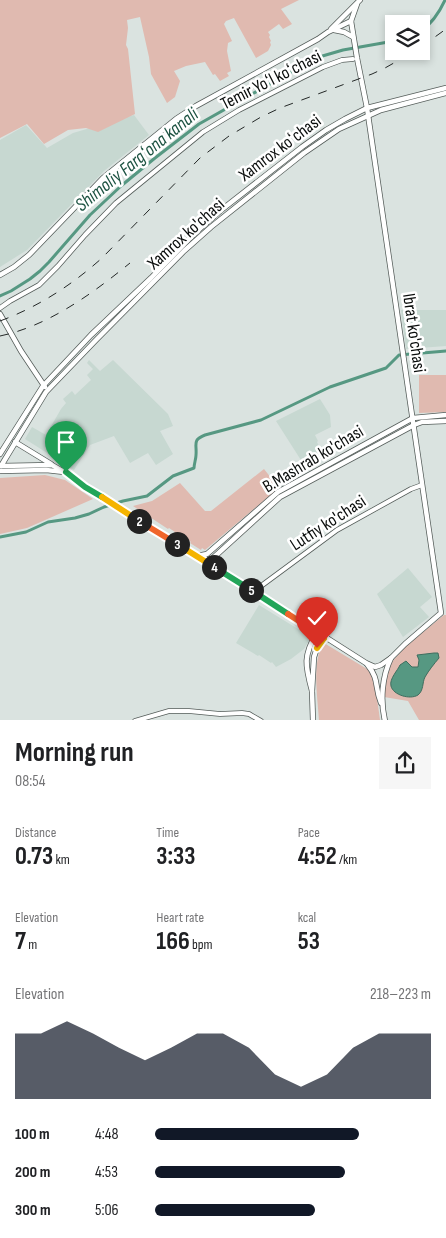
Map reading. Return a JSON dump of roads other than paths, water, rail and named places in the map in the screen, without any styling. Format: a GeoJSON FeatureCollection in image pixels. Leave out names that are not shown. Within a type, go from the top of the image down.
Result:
{"type":"FeatureCollection","features":[{"type":"Feature","properties":{"kind":"main road"},"geometry":{"type":"LineString","coordinates":[[0,275],[22,261],[95,185],[176,119],[328,32],[351,21],[358,2]]}},
{"type":"Feature","properties":{"kind":"main road"},"geometry":{"type":"LineString","coordinates":[[328,32],[358,2]]}},
{"type":"Feature","properties":{"kind":"main road","name":"Ibrat ko'chasi"},"geometry":{"type":"LineString","coordinates":[[351,21],[355,58],[367,108],[441,613],[391,658]]}},
{"type":"Feature","properties":{"kind":"main road"},"geometry":{"type":"LineString","coordinates":[[334,30],[344,32],[354,39]]}},
{"type":"Feature","properties":{"kind":"main road","name":"Xamrox koʻchasi"},"geometry":{"type":"LineString","coordinates":[[0,454],[43,386],[91,335],[216,215],[280,164],[345,118],[367,108],[446,88]]}},
{"type":"Feature","properties":{"kind":"main road","name":"Xamrox ko'chasi"},"geometry":{"type":"LineString","coordinates":[[0,468],[48,390],[184,251],[211,227],[326,137],[339,129],[395,105],[446,93]]}},
{"type":"Feature","properties":{"kind":"main road"},"geometry":{"type":"LineString","coordinates":[[0,314],[43,386],[48,390]]}},
{"type":"Feature","properties":{"kind":"main road","name":"B.Mashrab ko'chasi"},"geometry":{"type":"LineString","coordinates":[[207,554],[278,492],[413,418],[446,415]]}},
{"type":"Feature","properties":{"kind":"main road","name":"B.Mashrab ko'chasi"},"geometry":{"type":"LineString","coordinates":[[206,561],[213,558],[280,498],[414,425],[422,422],[446,421]]}},
{"type":"Feature","properties":{"kind":"main road"},"geometry":{"type":"LineString","coordinates":[[15,442],[66,472],[85,487],[206,561],[366,663],[378,667],[391,658]]}},
{"type":"Feature","properties":{"kind":"main road"},"geometry":{"type":"LineString","coordinates":[[0,468],[52,465]]}},
{"type":"Feature","properties":{"kind":"main road"},"geometry":{"type":"LineString","coordinates":[[0,468],[66,472]]}},
{"type":"Feature","properties":{"kind":"main road"},"geometry":{"type":"LineString","coordinates":[[197,556],[207,554],[206,561]]}},
{"type":"Feature","properties":{"kind":"main road"},"geometry":{"type":"LineString","coordinates":[[312,691],[306,670],[306,659],[308,648],[316,632]]}},
{"type":"Feature","properties":{"kind":"main road"},"geometry":{"type":"LineString","coordinates":[[313,720],[314,656],[324,637]]}},
{"type":"Feature","properties":{"kind":"main road"},"geometry":{"type":"LineString","coordinates":[[384,720],[382,706],[383,681],[391,658]]}},
{"type":"Feature","properties":{"kind":"main road"},"geometry":{"type":"LineString","coordinates":[[366,663],[373,672],[382,706]]}},
{"type":"Feature","properties":{"kind":"main road"},"geometry":{"type":"LineString","coordinates":[[376,681],[380,677],[383,681]]}},
{"type":"Feature","properties":{"kind":"street","name":"Temir Yoʻl koʻchasi"},"geometry":{"type":"LineString","coordinates":[[0,308],[10,300],[39,285],[116,202],[203,132],[233,114],[323,67],[342,60],[355,58]]}},
{"type":"Feature","properties":{"kind":"street","name":"Lutfiy ko'chasi"},"geometry":{"type":"LineString","coordinates":[[253,592],[336,530],[413,488],[422,485]]}},
{"type":"Feature","properties":{"kind":"street"},"geometry":{"type":"LineString","coordinates":[[135,720],[168,711],[220,714],[242,713],[261,720]]}},
{"type":"Feature","properties":{"kind":"waterway","name":"Shimoliy Fargʻona kanali"},"geometry":{"type":"LineString","coordinates":[[430,23],[445,0]]}},
{"type":"Feature","properties":{"kind":"waterway","name":"Shimoliy Fargʻona kanali"},"geometry":{"type":"LineString","coordinates":[[0,296],[11,291],[40,271],[90,215],[121,186],[199,124],[319,57],[343,50],[385,43]]}},
{"type":"Feature","properties":{"kind":"waterway"},"geometry":{"type":"LineString","coordinates":[[0,537],[26,532],[48,522],[75,518],[123,501],[147,496],[173,476],[194,468],[196,443],[198,439],[205,435],[261,420],[330,387],[386,368],[399,355],[446,351]]}},
{"type":"Feature","properties":{"kind":"railway"},"geometry":{"type":"LineString","coordinates":[[430,41],[446,29]]}},
{"type":"Feature","properties":{"kind":"railway"},"geometry":{"type":"LineString","coordinates":[[0,321],[41,302],[91,268],[200,158],[229,136],[280,108],[372,74],[399,60]]}},
{"type":"Feature","properties":{"kind":"railway"},"geometry":{"type":"LineString","coordinates":[[0,336],[35,325],[52,317],[85,297],[130,263]]}}]}
